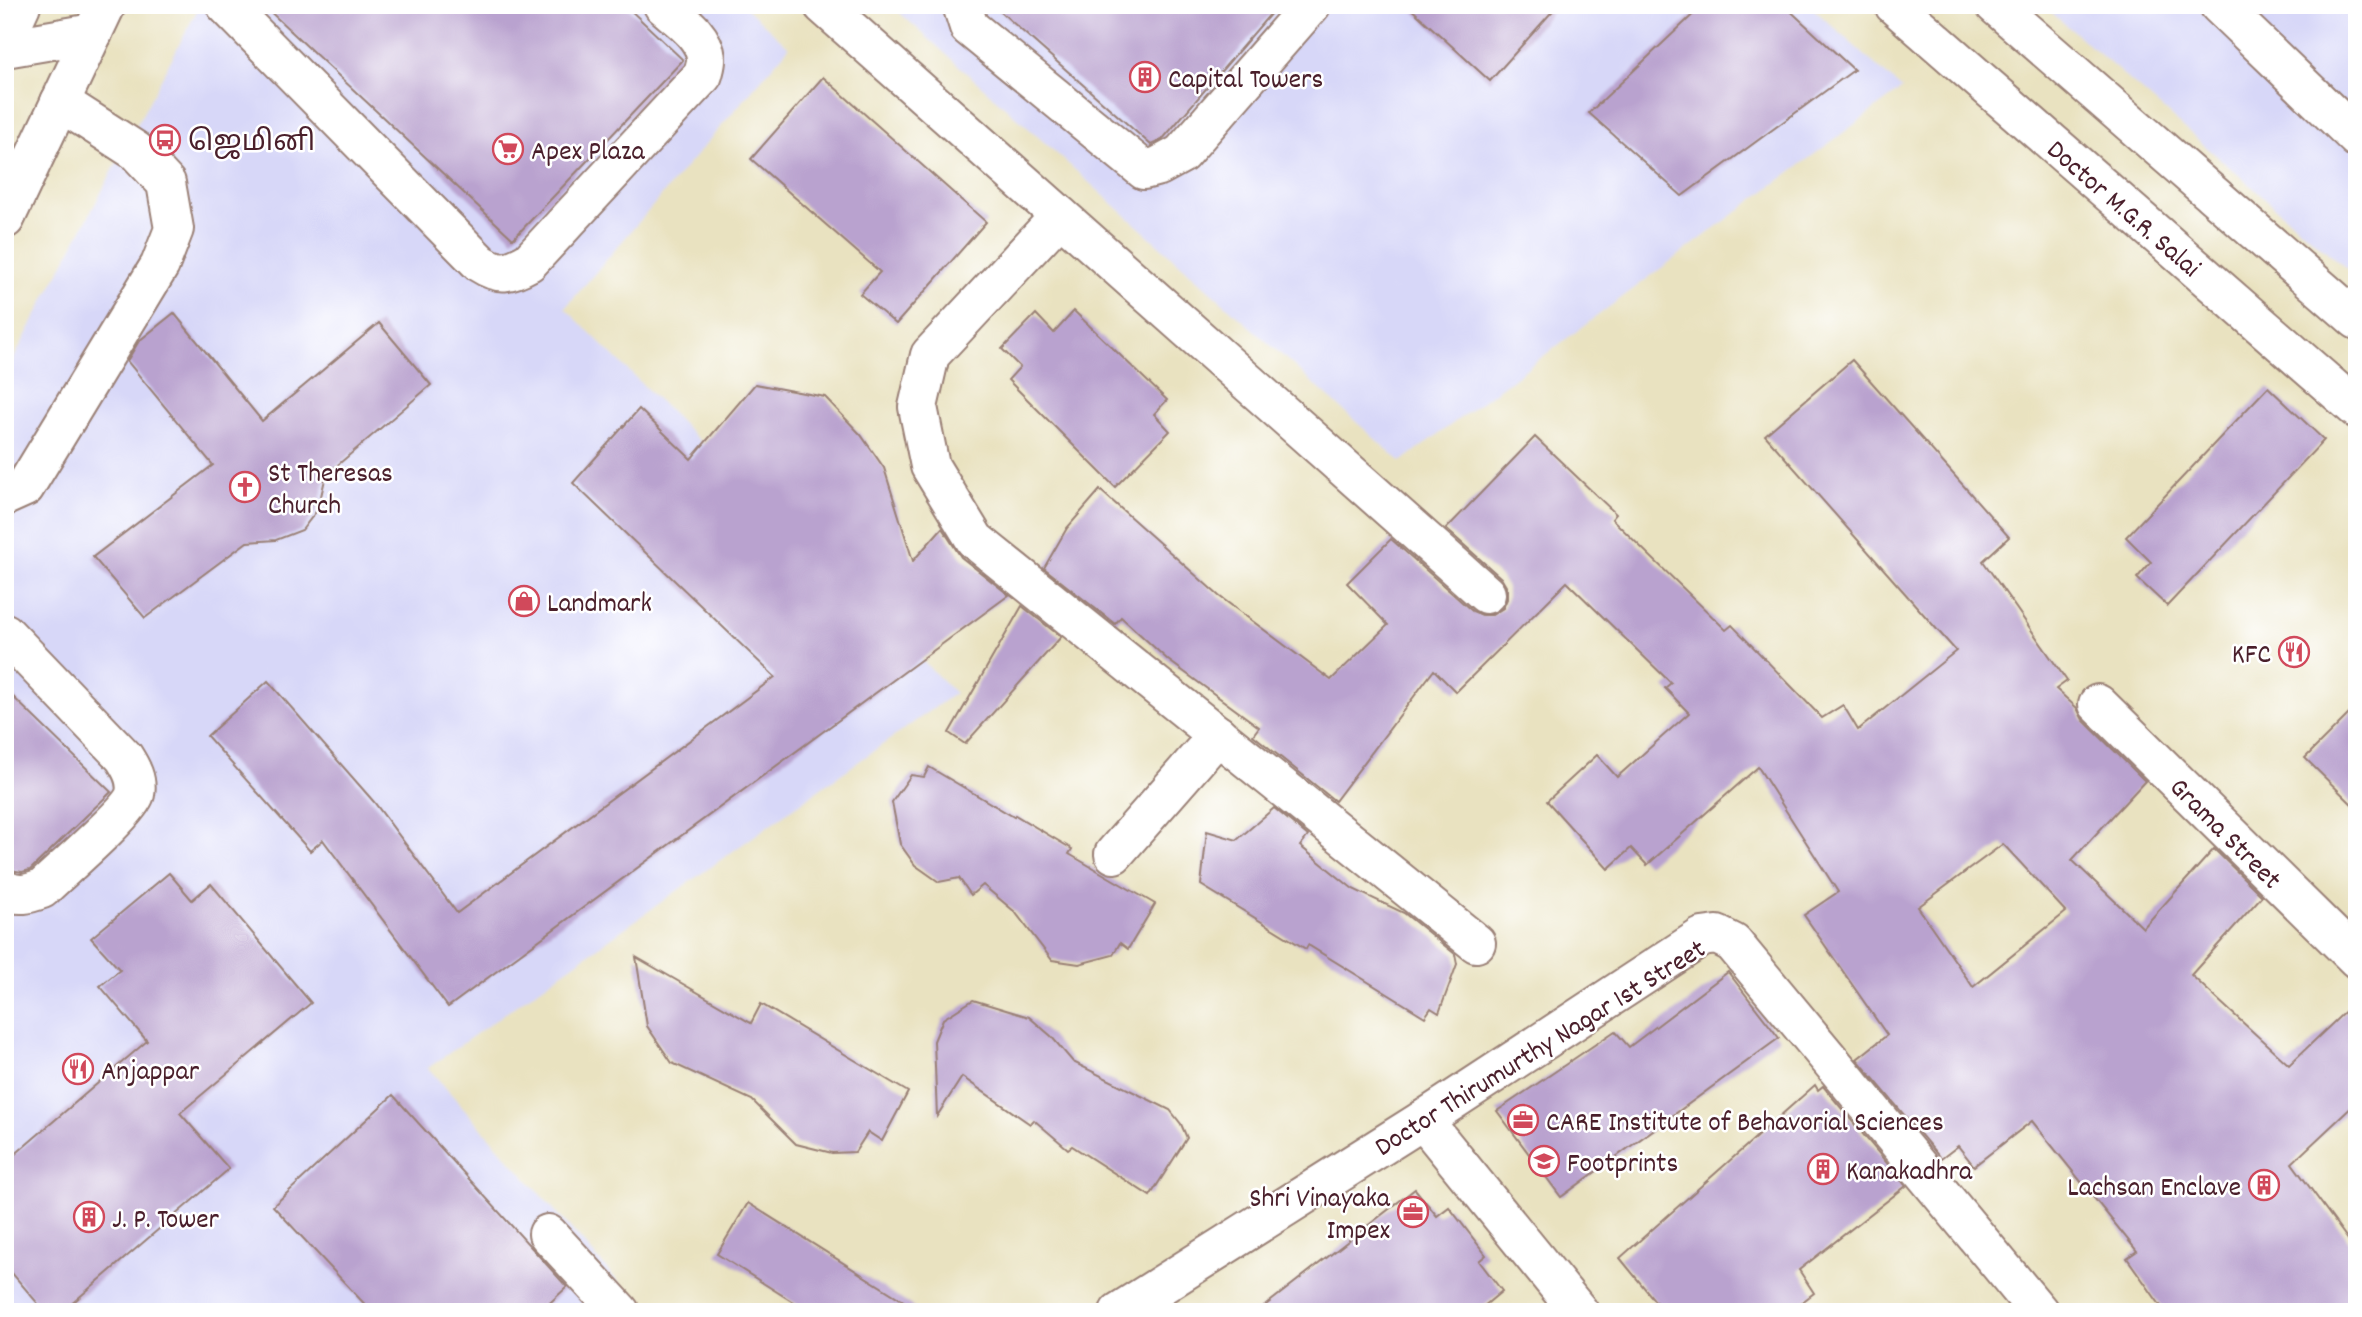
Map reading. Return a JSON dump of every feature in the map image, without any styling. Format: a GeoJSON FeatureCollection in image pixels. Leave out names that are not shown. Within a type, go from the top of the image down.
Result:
{"type":"FeatureCollection","features":[{"type":"Feature","properties":{"kind":"street"},"geometry":{"type":"LineString","coordinates":[[5,40],[20,5]]}},
{"type":"Feature","properties":{"kind":"street"},"geometry":{"type":"LineString","coordinates":[[226,5],[480,263],[495,272],[514,270],[529,262],[703,75],[706,58],[701,43],[691,29],[663,5]]}},
{"type":"Feature","properties":{"kind":"street"},"geometry":{"type":"LineString","coordinates":[[823,5],[1486,594]]}},
{"type":"Feature","properties":{"kind":"street"},"geometry":{"type":"LineString","coordinates":[[962,5],[969,27],[1144,170],[1159,166],[1181,154],[1311,5]]}},
{"type":"Feature","properties":{"kind":"street","name":"Doctor M.G.R. Salai"},"geometry":{"type":"LineString","coordinates":[[1894,5],[2357,409]]}},
{"type":"Feature","properties":{"kind":"street"},"geometry":{"type":"LineString","coordinates":[[2219,5],[2357,138]]}},
{"type":"Feature","properties":{"kind":"street"},"geometry":{"type":"LineString","coordinates":[[2004,8],[2355,313]]}},
{"type":"Feature","properties":{"kind":"street"},"geometry":{"type":"LineString","coordinates":[[5,48],[99,19]]}},
{"type":"Feature","properties":{"kind":"street"},"geometry":{"type":"LineString","coordinates":[[5,219],[99,19]]}},
{"type":"Feature","properties":{"kind":"street"},"geometry":{"type":"LineString","coordinates":[[5,496],[25,487],[160,265],[174,229],[166,183],[135,151],[60,102]]}},
{"type":"Feature","properties":{"kind":"street"},"geometry":{"type":"LineString","coordinates":[[1060,216],[930,355],[918,407],[930,466],[975,540],[1476,943]]}},
{"type":"Feature","properties":{"kind":"street"},"geometry":{"type":"LineString","coordinates":[[5,633],[124,757],[134,774],[135,794],[122,813],[41,889],[18,895],[5,890]]}},
{"type":"Feature","properties":{"kind":"street","name":"Grama Street"},"geometry":{"type":"LineString","coordinates":[[2098,704],[2357,959]]}},
{"type":"Feature","properties":{"kind":"street"},"geometry":{"type":"LineString","coordinates":[[1114,854],[1218,735]]}},
{"type":"Feature","properties":{"kind":"street","name":"Doctor Thirumurthy Nagar 1st Street"},"geometry":{"type":"LineString","coordinates":[[1119,1312],[1423,1120],[1702,937],[1717,935],[1733,943],[2039,1312]]}},
{"type":"Feature","properties":{"kind":"street"},"geometry":{"type":"LineString","coordinates":[[1423,1120],[1579,1312]]}},
{"type":"Feature","properties":{"kind":"street"},"geometry":{"type":"LineString","coordinates":[[548,1234],[620,1312]]}},
{"type":"Feature","properties":{"kind":"shaded area"},"geometry":{"type":"Polygon","coordinates":[[[200,5],[743,5],[789,47],[565,308],[955,693],[428,1068],[645,1312],[5,1312],[5,375],[200,5]]]}},
{"type":"Feature","properties":{"kind":"shaded area"},"geometry":{"type":"Polygon","coordinates":[[[891,5],[1809,5],[1902,89],[1401,462],[891,5]]]}},
{"type":"Feature","properties":{"kind":"shaded area"},"geometry":{"type":"Polygon","coordinates":[[[2043,5],[2357,5],[2357,278],[2043,5]]]}},
{"type":"Feature","properties":{"kind":"building","name":"Apex Plaza"},"geometry":{"type":"Polygon","coordinates":[[[263,5],[625,5],[683,60],[513,239],[263,5]]]}},
{"type":"Feature","properties":{"kind":"building","name":"Capital Towers"},"geometry":{"type":"Polygon","coordinates":[[[993,5],[1278,5],[1162,140],[1151,145],[993,5]]]}},
{"type":"Feature","properties":{"kind":"building"},"geometry":{"type":"Polygon","coordinates":[[[1407,5],[1558,5],[1490,81],[1407,5]]]}},
{"type":"Feature","properties":{"kind":"building"},"geometry":{"type":"Polygon","coordinates":[[[1703,5],[1784,5],[1854,70],[1682,196],[1589,113],[1703,5]]]}},
{"type":"Feature","properties":{"kind":"building"},"geometry":{"type":"Polygon","coordinates":[[[823,77],[986,222],[896,324],[860,294],[880,272],[751,159],[823,77]]]}},
{"type":"Feature","properties":{"kind":"building"},"geometry":{"type":"Polygon","coordinates":[[[1074,311],[1167,400],[1154,414],[1170,431],[1115,487],[1008,380],[1020,367],[1002,349],[1036,314],[1054,333],[1074,311]]]}},
{"type":"Feature","properties":{"kind":"building"},"geometry":{"type":"Polygon","coordinates":[[[174,313],[262,421],[379,323],[431,385],[326,475],[318,509],[302,530],[276,540],[247,542],[145,618],[93,557],[213,465],[127,361],[139,341],[174,313]]]}},
{"type":"Feature","properties":{"kind":"building"},"geometry":{"type":"Polygon","coordinates":[[[1852,360],[2009,537],[1983,561],[2067,681],[2056,689],[2077,708],[2083,720],[2145,781],[2072,860],[2143,928],[2214,849],[2262,896],[2191,975],[2289,1065],[2357,1000],[2357,1102],[2292,1163],[2357,1252],[2357,1312],[2165,1312],[2127,1258],[2137,1251],[2032,1121],[1974,1166],[1958,1146],[1941,1159],[1857,1059],[1887,1035],[1804,915],[1838,892],[1758,767],[1647,865],[1631,848],[1608,869],[1547,801],[1597,755],[1617,777],[1689,713],[1665,688],[1671,683],[1567,582],[1456,692],[1434,670],[1335,801],[1253,735],[1259,727],[1168,660],[1121,617],[1115,624],[1044,568],[1067,528],[1100,490],[1219,596],[1331,680],[1388,625],[1347,583],[1391,539],[1472,611],[1492,615],[1503,608],[1507,599],[1507,588],[1501,578],[1446,529],[1535,437],[1616,514],[1612,519],[1726,630],[1732,625],[1822,718],[1843,705],[1858,730],[1956,651],[1765,435],[1852,360]],[[2003,844],[1918,907],[1973,987],[2066,912],[2003,844]]]}},
{"type":"Feature","properties":{"kind":"building"},"geometry":{"type":"Polygon","coordinates":[[[755,384],[825,397],[861,435],[884,468],[913,561],[942,528],[961,557],[1009,595],[448,1007],[323,840],[310,851],[207,736],[268,681],[374,802],[457,913],[775,677],[573,483],[639,409],[691,459],[755,384]]]}},
{"type":"Feature","properties":{"kind":"building"},"geometry":{"type":"Polygon","coordinates":[[[2268,387],[2324,440],[2167,606],[2137,578],[2151,562],[2126,537],[2268,387]]]}},
{"type":"Feature","properties":{"kind":"building"},"geometry":{"type":"Polygon","coordinates":[[[1022,606],[1061,637],[965,744],[949,733],[1022,606]]]}},
{"type":"Feature","properties":{"kind":"building"},"geometry":{"type":"Polygon","coordinates":[[[5,689],[111,792],[30,870],[22,872],[5,869],[5,689]]]}},
{"type":"Feature","properties":{"kind":"building"},"geometry":{"type":"Polygon","coordinates":[[[2357,706],[2357,809],[2305,758],[2357,706]]]}},
{"type":"Feature","properties":{"kind":"building"},"geometry":{"type":"Polygon","coordinates":[[[929,767],[1072,849],[1069,854],[1155,904],[1128,949],[1120,943],[1113,955],[1079,964],[1052,960],[1015,912],[983,885],[971,895],[959,878],[939,882],[915,865],[900,844],[892,802],[911,775],[924,777],[929,767]]]}},
{"type":"Feature","properties":{"kind":"building"},"geometry":{"type":"Polygon","coordinates":[[[1274,808],[1308,836],[1300,846],[1353,889],[1404,913],[1455,954],[1457,964],[1439,1013],[1431,1008],[1425,1017],[1308,945],[1306,949],[1201,885],[1207,831],[1237,840],[1274,808]]]}},
{"type":"Feature","properties":{"kind":"building"},"geometry":{"type":"Polygon","coordinates":[[[169,873],[192,900],[211,884],[311,1003],[180,1113],[229,1169],[62,1312],[45,1312],[5,1265],[5,1163],[147,1041],[100,986],[120,970],[91,938],[169,873]]]}},
{"type":"Feature","properties":{"kind":"building"},"geometry":{"type":"Polygon","coordinates":[[[636,957],[751,1023],[761,1004],[908,1092],[882,1141],[868,1132],[855,1152],[832,1153],[796,1144],[752,1100],[672,1063],[647,1026],[636,957]]]}},
{"type":"Feature","properties":{"kind":"building"},"geometry":{"type":"Polygon","coordinates":[[[1728,972],[1779,1038],[1561,1197],[1497,1111],[1615,1031],[1629,1047],[1728,972]]]}},
{"type":"Feature","properties":{"kind":"building"},"geometry":{"type":"Polygon","coordinates":[[[973,1000],[1029,1017],[1051,1036],[1073,1062],[1170,1110],[1181,1124],[1187,1138],[1150,1196],[1072,1146],[1068,1149],[1034,1120],[1030,1124],[962,1077],[937,1116],[934,1041],[943,1019],[973,1000]]]}},
{"type":"Feature","properties":{"kind":"building"},"geometry":{"type":"Polygon","coordinates":[[[1815,1085],[1818,1090],[1823,1086],[1906,1186],[1799,1270],[1814,1293],[1789,1312],[1664,1312],[1620,1258],[1815,1085]]]}},
{"type":"Feature","properties":{"kind":"building"},"geometry":{"type":"Polygon","coordinates":[[[393,1095],[567,1287],[540,1312],[372,1312],[273,1206],[393,1095]]]}},
{"type":"Feature","properties":{"kind":"building"},"geometry":{"type":"Polygon","coordinates":[[[1415,1189],[1437,1216],[1449,1207],[1486,1255],[1479,1261],[1502,1291],[1477,1312],[1257,1312],[1415,1189]]]}},
{"type":"Feature","properties":{"kind":"building"},"geometry":{"type":"Polygon","coordinates":[[[748,1203],[921,1312],[809,1312],[717,1254],[748,1203]]]}},
{"type":"Feature","properties":{"kind":"place","name":"Capital Towers"},"geometry":{"type":"Point","coordinates":[1145,77]}},
{"type":"Feature","properties":{"kind":"place","name":"ஜெமினி"},"geometry":{"type":"Point","coordinates":[165,140]}},
{"type":"Feature","properties":{"kind":"place","name":"Apex Plaza"},"geometry":{"type":"Point","coordinates":[508,149]}},
{"type":"Feature","properties":{"kind":"place","name":"St Theresas Church"},"geometry":{"type":"Point","coordinates":[245,487]}},
{"type":"Feature","properties":{"kind":"place","name":"Landmark"},"geometry":{"type":"Point","coordinates":[524,601]}},
{"type":"Feature","properties":{"kind":"place","name":"KFC"},"geometry":{"type":"Point","coordinates":[2294,652]}},
{"type":"Feature","properties":{"kind":"place","name":"Anjappar"},"geometry":{"type":"Point","coordinates":[78,1069]}},
{"type":"Feature","properties":{"kind":"place","name":"CARE Institute of Behavorial Sciences"},"geometry":{"type":"Point","coordinates":[1523,1120]}},
{"type":"Feature","properties":{"kind":"place","name":"Footprints"},"geometry":{"type":"Point","coordinates":[1544,1161]}},
{"type":"Feature","properties":{"kind":"place","name":"Kanakadhra"},"geometry":{"type":"Point","coordinates":[1823,1169]}},
{"type":"Feature","properties":{"kind":"place","name":"Lachsan Enclave"},"geometry":{"type":"Point","coordinates":[2264,1185]}},
{"type":"Feature","properties":{"kind":"place","name":"Shri Vinayaka Impex"},"geometry":{"type":"Point","coordinates":[1413,1212]}},
{"type":"Feature","properties":{"kind":"place","name":"J. P. Tower"},"geometry":{"type":"Point","coordinates":[89,1217]}}]}
